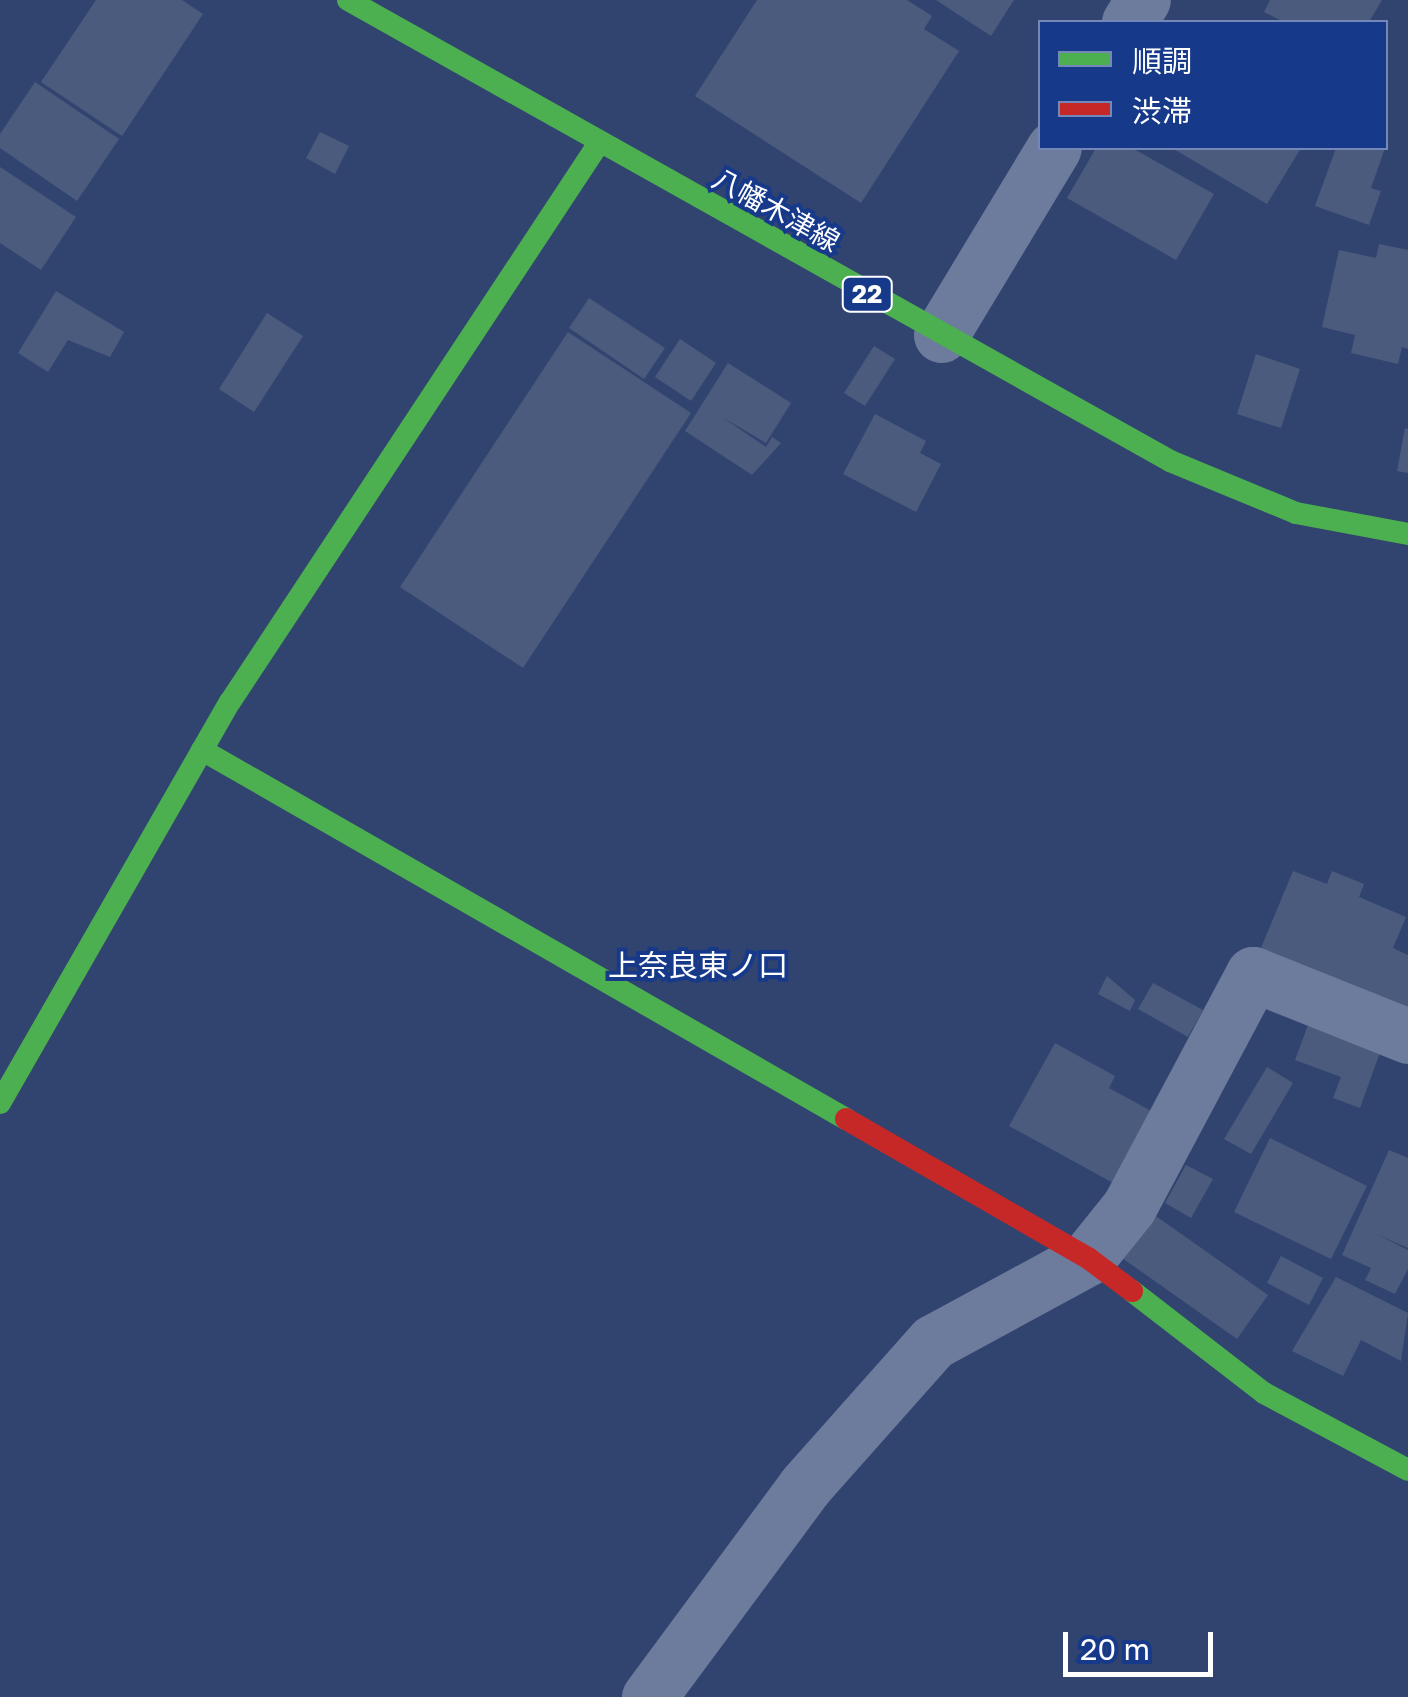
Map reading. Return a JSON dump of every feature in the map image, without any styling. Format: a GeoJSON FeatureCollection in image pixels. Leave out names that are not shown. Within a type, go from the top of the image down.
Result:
{"type":"FeatureCollection","features":[{"type":"Feature","properties":{"kind":"street","name":"八幡木津線"},"geometry":{"type":"LineString","coordinates":[[348,0],[597,146],[1170,462],[1296,513],[1408,534]]}},
{"type":"Feature","properties":{"kind":"street"},"geometry":{"type":"LineString","coordinates":[[0,1103],[202,750],[597,146]]}},
{"type":"Feature","properties":{"kind":"street"},"geometry":{"type":"LineString","coordinates":[[942,335],[1053,150]]}},
{"type":"Feature","properties":{"kind":"street"},"geometry":{"type":"LineString","coordinates":[[202,750],[1088,1258],[1264,1393],[1408,1470]]}},
{"type":"Feature","properties":{"kind":"street"},"geometry":{"type":"LineString","coordinates":[[648,1697],[805,1486],[934,1342],[1088,1258],[1129,1207],[1254,974],[1408,1036]]}},
{"type":"Feature","properties":{"kind":"building"},"geometry":{"type":"Polygon","coordinates":[[[96,0],[182,0],[203,14],[122,136],[41,82],[96,0]]]}},
{"type":"Feature","properties":{"kind":"building"},"geometry":{"type":"Polygon","coordinates":[[[757,0],[907,0],[932,16],[924,29],[959,51],[861,203],[695,96],[757,0]]]}},
{"type":"Feature","properties":{"kind":"building"},"geometry":{"type":"Polygon","coordinates":[[[936,0],[1014,0],[991,36],[936,0]]]}},
{"type":"Feature","properties":{"kind":"building"},"geometry":{"type":"Polygon","coordinates":[[[1270,0],[1382,0],[1370,20],[1280,20],[1264,12],[1270,0]]]}},
{"type":"Feature","properties":{"kind":"building"},"geometry":{"type":"Polygon","coordinates":[[[35,82],[119,139],[77,201],[0,148],[0,134],[35,82]]]}},
{"type":"Feature","properties":{"kind":"building"},"geometry":{"type":"Polygon","coordinates":[[[320,132],[349,146],[335,174],[306,158],[320,132]]]}},
{"type":"Feature","properties":{"kind":"building"},"geometry":{"type":"Polygon","coordinates":[[[1095,150],[1136,150],[1214,194],[1176,260],[1067,198],[1095,150]]]}},
{"type":"Feature","properties":{"kind":"building"},"geometry":{"type":"Polygon","coordinates":[[[1175,150],[1300,150],[1267,204],[1175,150]]]}},
{"type":"Feature","properties":{"kind":"building"},"geometry":{"type":"Polygon","coordinates":[[[1335,150],[1384,150],[1371,188],[1381,191],[1369,225],[1315,206],[1335,150]]]}},
{"type":"Feature","properties":{"kind":"building"},"geometry":{"type":"Polygon","coordinates":[[[0,167],[76,217],[41,270],[0,243],[0,167]]]}},
{"type":"Feature","properties":{"kind":"building"},"geometry":{"type":"Polygon","coordinates":[[[1379,244],[1408,250],[1408,349],[1402,347],[1398,364],[1351,353],[1355,335],[1322,327],[1339,250],[1376,258],[1379,244]]]}},
{"type":"Feature","properties":{"kind":"building"},"geometry":{"type":"Polygon","coordinates":[[[56,291],[124,332],[110,357],[68,340],[48,372],[18,353],[56,291]]]}},
{"type":"Feature","properties":{"kind":"building"},"geometry":{"type":"Polygon","coordinates":[[[589,298],[665,348],[644,379],[569,328],[589,298]]]}},
{"type":"Feature","properties":{"kind":"building"},"geometry":{"type":"Polygon","coordinates":[[[267,313],[303,336],[254,412],[219,389],[267,313]]]}},
{"type":"Feature","properties":{"kind":"building"},"geometry":{"type":"Polygon","coordinates":[[[568,332],[691,413],[523,668],[400,587],[568,332]]]}},
{"type":"Feature","properties":{"kind":"building"},"geometry":{"type":"Polygon","coordinates":[[[680,339],[716,363],[691,401],[655,377],[680,339]]]}},
{"type":"Feature","properties":{"kind":"building"},"geometry":{"type":"Polygon","coordinates":[[[874,346],[895,359],[865,406],[844,393],[874,346]]]}},
{"type":"Feature","properties":{"kind":"building"},"geometry":{"type":"Polygon","coordinates":[[[1256,354],[1300,369],[1281,428],[1237,414],[1256,354]]]}},
{"type":"Feature","properties":{"kind":"building"},"geometry":{"type":"Polygon","coordinates":[[[728,363],[791,403],[766,443],[722,417],[766,447],[772,437],[781,443],[752,475],[685,431],[728,363]]]}},
{"type":"Feature","properties":{"kind":"building"},"geometry":{"type":"Polygon","coordinates":[[[875,414],[926,441],[920,453],[941,464],[916,512],[843,474],[875,414]]]}},
{"type":"Feature","properties":{"kind":"building"},"geometry":{"type":"Polygon","coordinates":[[[1405,428],[1408,429],[1408,473],[1397,471],[1405,428]]]}},
{"type":"Feature","properties":{"kind":"building"},"geometry":{"type":"Polygon","coordinates":[[[1293,871],[1327,884],[1332,871],[1364,884],[1359,897],[1406,917],[1393,948],[1408,955],[1408,1016],[1258,955],[1293,871]]]}},
{"type":"Feature","properties":{"kind":"building"},"geometry":{"type":"Polygon","coordinates":[[[1107,976],[1135,1000],[1130,1011],[1098,994],[1107,976]]]}},
{"type":"Feature","properties":{"kind":"building"},"geometry":{"type":"Polygon","coordinates":[[[1153,983],[1203,1010],[1188,1037],[1138,1009],[1153,983]]]}},
{"type":"Feature","properties":{"kind":"building"},"geometry":{"type":"Polygon","coordinates":[[[1315,1006],[1387,1033],[1360,1108],[1333,1098],[1341,1077],[1295,1060],[1315,1006]]]}},
{"type":"Feature","properties":{"kind":"building"},"geometry":{"type":"Polygon","coordinates":[[[1055,1043],[1115,1076],[1109,1088],[1155,1113],[1115,1184],[1009,1126],[1055,1043]]]}},
{"type":"Feature","properties":{"kind":"building"},"geometry":{"type":"Polygon","coordinates":[[[1267,1067],[1293,1083],[1251,1154],[1224,1139],[1267,1067]]]}},
{"type":"Feature","properties":{"kind":"building"},"geometry":{"type":"Polygon","coordinates":[[[1270,1138],[1367,1186],[1331,1259],[1234,1212],[1270,1138]]]}},
{"type":"Feature","properties":{"kind":"building"},"geometry":{"type":"Polygon","coordinates":[[[1389,1150],[1408,1158],[1408,1248],[1378,1235],[1408,1250],[1408,1269],[1395,1294],[1365,1280],[1371,1268],[1342,1255],[1389,1150]]]}},
{"type":"Feature","properties":{"kind":"building"},"geometry":{"type":"Polygon","coordinates":[[[1186,1165],[1213,1179],[1191,1218],[1165,1203],[1186,1165]]]}},
{"type":"Feature","properties":{"kind":"building"},"geometry":{"type":"Polygon","coordinates":[[[1153,1214],[1268,1295],[1237,1339],[1122,1258],[1153,1214]]]}},
{"type":"Feature","properties":{"kind":"building"},"geometry":{"type":"Polygon","coordinates":[[[1281,1256],[1323,1278],[1309,1305],[1267,1283],[1281,1256]]]}},
{"type":"Feature","properties":{"kind":"building"},"geometry":{"type":"Polygon","coordinates":[[[1336,1277],[1408,1313],[1401,1361],[1361,1340],[1343,1376],[1292,1351],[1336,1277]]]}},
{"type":"Feature","properties":{"kind":"traffic: fast"},"geometry":{"type":"LineString","coordinates":[[348,0],[1170,461],[1296,513],[1408,534]]}},
{"type":"Feature","properties":{"kind":"traffic: fast"},"geometry":{"type":"LineString","coordinates":[[0,1103],[230,702],[597,146]]}},
{"type":"Feature","properties":{"kind":"traffic: fast"},"geometry":{"type":"LineString","coordinates":[[202,750],[846,1119]]}},
{"type":"Feature","properties":{"kind":"traffic: fast"},"geometry":{"type":"LineString","coordinates":[[1132,1291],[1264,1393],[1408,1470]]}},
{"type":"Feature","properties":{"kind":"traffic: jam"},"geometry":{"type":"LineString","coordinates":[[846,1119],[1088,1258],[1132,1291]]}},
{"type":"Feature","properties":{"kind":"district","name":"上奈良東ノ口"},"geometry":{"type":"Point","coordinates":[698,965]}}]}
